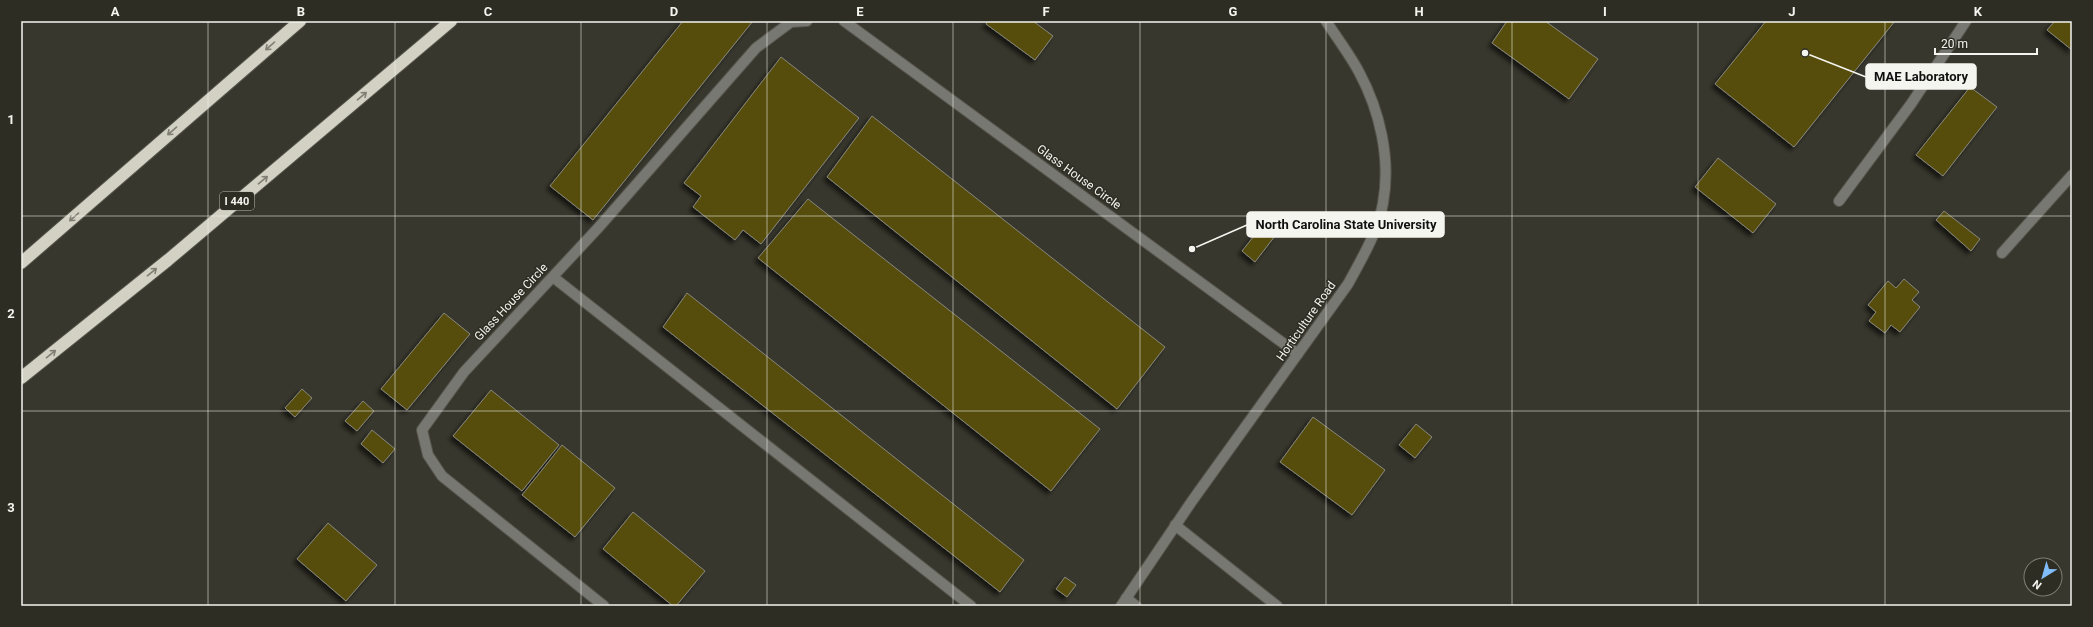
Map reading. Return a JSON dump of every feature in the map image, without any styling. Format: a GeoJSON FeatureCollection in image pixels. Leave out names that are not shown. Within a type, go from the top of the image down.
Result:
{"type":"FeatureCollection","features":[{"type":"Feature","properties":{"kind":"highway"},"geometry":{"type":"LineString","coordinates":[[21,263],[300,21]]}},
{"type":"Feature","properties":{"kind":"highway","name":"I 440"},"geometry":{"type":"LineString","coordinates":[[21,378],[168,260],[451,21]]}},
{"type":"Feature","properties":{"kind":"lane","name":"Glass House Circle"},"geometry":{"type":"LineString","coordinates":[[604,606],[442,476],[428,455],[422,430],[464,372],[599,227],[756,48],[791,22],[807,21]]}},
{"type":"Feature","properties":{"kind":"lane","name":"Glass House Circle"},"geometry":{"type":"LineString","coordinates":[[844,21],[1298,354]]}},
{"type":"Feature","properties":{"kind":"lane","name":"Horticulture Road"},"geometry":{"type":"LineString","coordinates":[[1124,602],[1175,525],[1352,278],[1369,247],[1383,203],[1386,164],[1379,125],[1371,97],[1359,72],[1326,21]]}},
{"type":"Feature","properties":{"kind":"lane"},"geometry":{"type":"LineString","coordinates":[[1839,201],[1911,104],[1966,21]]}},
{"type":"Feature","properties":{"kind":"lane"},"geometry":{"type":"LineString","coordinates":[[2002,253],[2072,175]]}},
{"type":"Feature","properties":{"kind":"lane"},"geometry":{"type":"LineString","coordinates":[[553,277],[970,606]]}},
{"type":"Feature","properties":{"kind":"lane"},"geometry":{"type":"LineString","coordinates":[[1175,525],[1277,606]]}},
{"type":"Feature","properties":{"kind":"lane"},"geometry":{"type":"LineString","coordinates":[[1124,602],[1136,606]]}},
{"type":"Feature","properties":{"kind":"building"},"geometry":{"type":"Polygon","coordinates":[[[683,21],[753,21],[593,220],[550,186],[683,21]]]}},
{"type":"Feature","properties":{"kind":"building"},"geometry":{"type":"Polygon","coordinates":[[[988,21],[1033,21],[1053,36],[1035,60],[986,24],[988,21]]]}},
{"type":"Feature","properties":{"kind":"building"},"geometry":{"type":"Polygon","coordinates":[[[1507,21],[1545,21],[1598,59],[1569,99],[1492,43],[1507,21]]]}},
{"type":"Feature","properties":{"kind":"building"},"geometry":{"type":"Polygon","coordinates":[[[1766,21],[1895,21],[1794,147],[1715,84],[1766,21]]]}},
{"type":"Feature","properties":{"kind":"building"},"geometry":{"type":"Polygon","coordinates":[[[2055,21],[2072,21],[2072,50],[2047,30],[2055,21]]]}},
{"type":"Feature","properties":{"kind":"building"},"geometry":{"type":"Polygon","coordinates":[[[781,57],[859,118],[761,244],[743,230],[735,240],[693,207],[701,196],[684,183],[781,57]]]}},
{"type":"Feature","properties":{"kind":"building"},"geometry":{"type":"Polygon","coordinates":[[[1970,87],[1997,107],[1943,176],[1916,155],[1970,87]]]}},
{"type":"Feature","properties":{"kind":"building"},"geometry":{"type":"Polygon","coordinates":[[[872,116],[1165,347],[1117,409],[827,177],[872,116]]]}},
{"type":"Feature","properties":{"kind":"building"},"geometry":{"type":"Polygon","coordinates":[[[1718,158],[1776,204],[1753,233],[1695,187],[1718,158]]]}},
{"type":"Feature","properties":{"kind":"building"},"geometry":{"type":"Polygon","coordinates":[[[808,199],[1100,429],[1051,491],[758,258],[808,199]]]}},
{"type":"Feature","properties":{"kind":"building"},"geometry":{"type":"Polygon","coordinates":[[[1944,211],[1980,239],[1971,251],[1936,220],[1944,211]]]}},
{"type":"Feature","properties":{"kind":"building"},"geometry":{"type":"Polygon","coordinates":[[[1262,226],[1275,236],[1255,262],[1242,251],[1262,226]]]}},
{"type":"Feature","properties":{"kind":"building"},"geometry":{"type":"Polygon","coordinates":[[[1904,279],[1919,292],[1912,300],[1920,307],[1900,332],[1891,325],[1885,333],[1869,321],[1876,312],[1868,305],[1888,281],[1896,288],[1904,279]]]}},
{"type":"Feature","properties":{"kind":"building"},"geometry":{"type":"Polygon","coordinates":[[[687,293],[1024,560],[1000,592],[663,327],[687,293]]]}},
{"type":"Feature","properties":{"kind":"building"},"geometry":{"type":"Polygon","coordinates":[[[444,313],[470,334],[407,410],[381,389],[444,313]]]}},
{"type":"Feature","properties":{"kind":"building"},"geometry":{"type":"Polygon","coordinates":[[[302,389],[312,398],[295,417],[285,408],[302,389]]]}},
{"type":"Feature","properties":{"kind":"building"},"geometry":{"type":"Polygon","coordinates":[[[491,390],[559,445],[522,491],[453,436],[491,390]]]}},
{"type":"Feature","properties":{"kind":"building"},"geometry":{"type":"Polygon","coordinates":[[[363,401],[374,411],[357,431],[345,421],[363,401]]]}},
{"type":"Feature","properties":{"kind":"building"},"geometry":{"type":"Polygon","coordinates":[[[1313,417],[1385,470],[1352,515],[1280,462],[1313,417]]]}},
{"type":"Feature","properties":{"kind":"building"},"geometry":{"type":"Polygon","coordinates":[[[1416,424],[1432,437],[1415,458],[1399,445],[1416,424]]]}},
{"type":"Feature","properties":{"kind":"building"},"geometry":{"type":"Polygon","coordinates":[[[372,430],[395,449],[383,463],[361,444],[372,430]]]}},
{"type":"Feature","properties":{"kind":"building"},"geometry":{"type":"Polygon","coordinates":[[[562,445],[615,488],[575,537],[522,495],[562,445]]]}},
{"type":"Feature","properties":{"kind":"building"},"geometry":{"type":"Polygon","coordinates":[[[633,512],[705,571],[676,606],[673,606],[603,549],[633,512]]]}},
{"type":"Feature","properties":{"kind":"building"},"geometry":{"type":"Polygon","coordinates":[[[328,523],[377,565],[346,601],[297,559],[328,523]]]}},
{"type":"Feature","properties":{"kind":"building"},"geometry":{"type":"Polygon","coordinates":[[[1065,577],[1076,585],[1067,597],[1056,589],[1065,577]]]}},
{"type":"Feature","properties":{"kind":"place","name":"MAE Laboratory"},"geometry":{"type":"Point","coordinates":[1805,53]}},
{"type":"Feature","properties":{"kind":"place","name":"North Carolina State University"},"geometry":{"type":"Point","coordinates":[1192,249]}}]}
